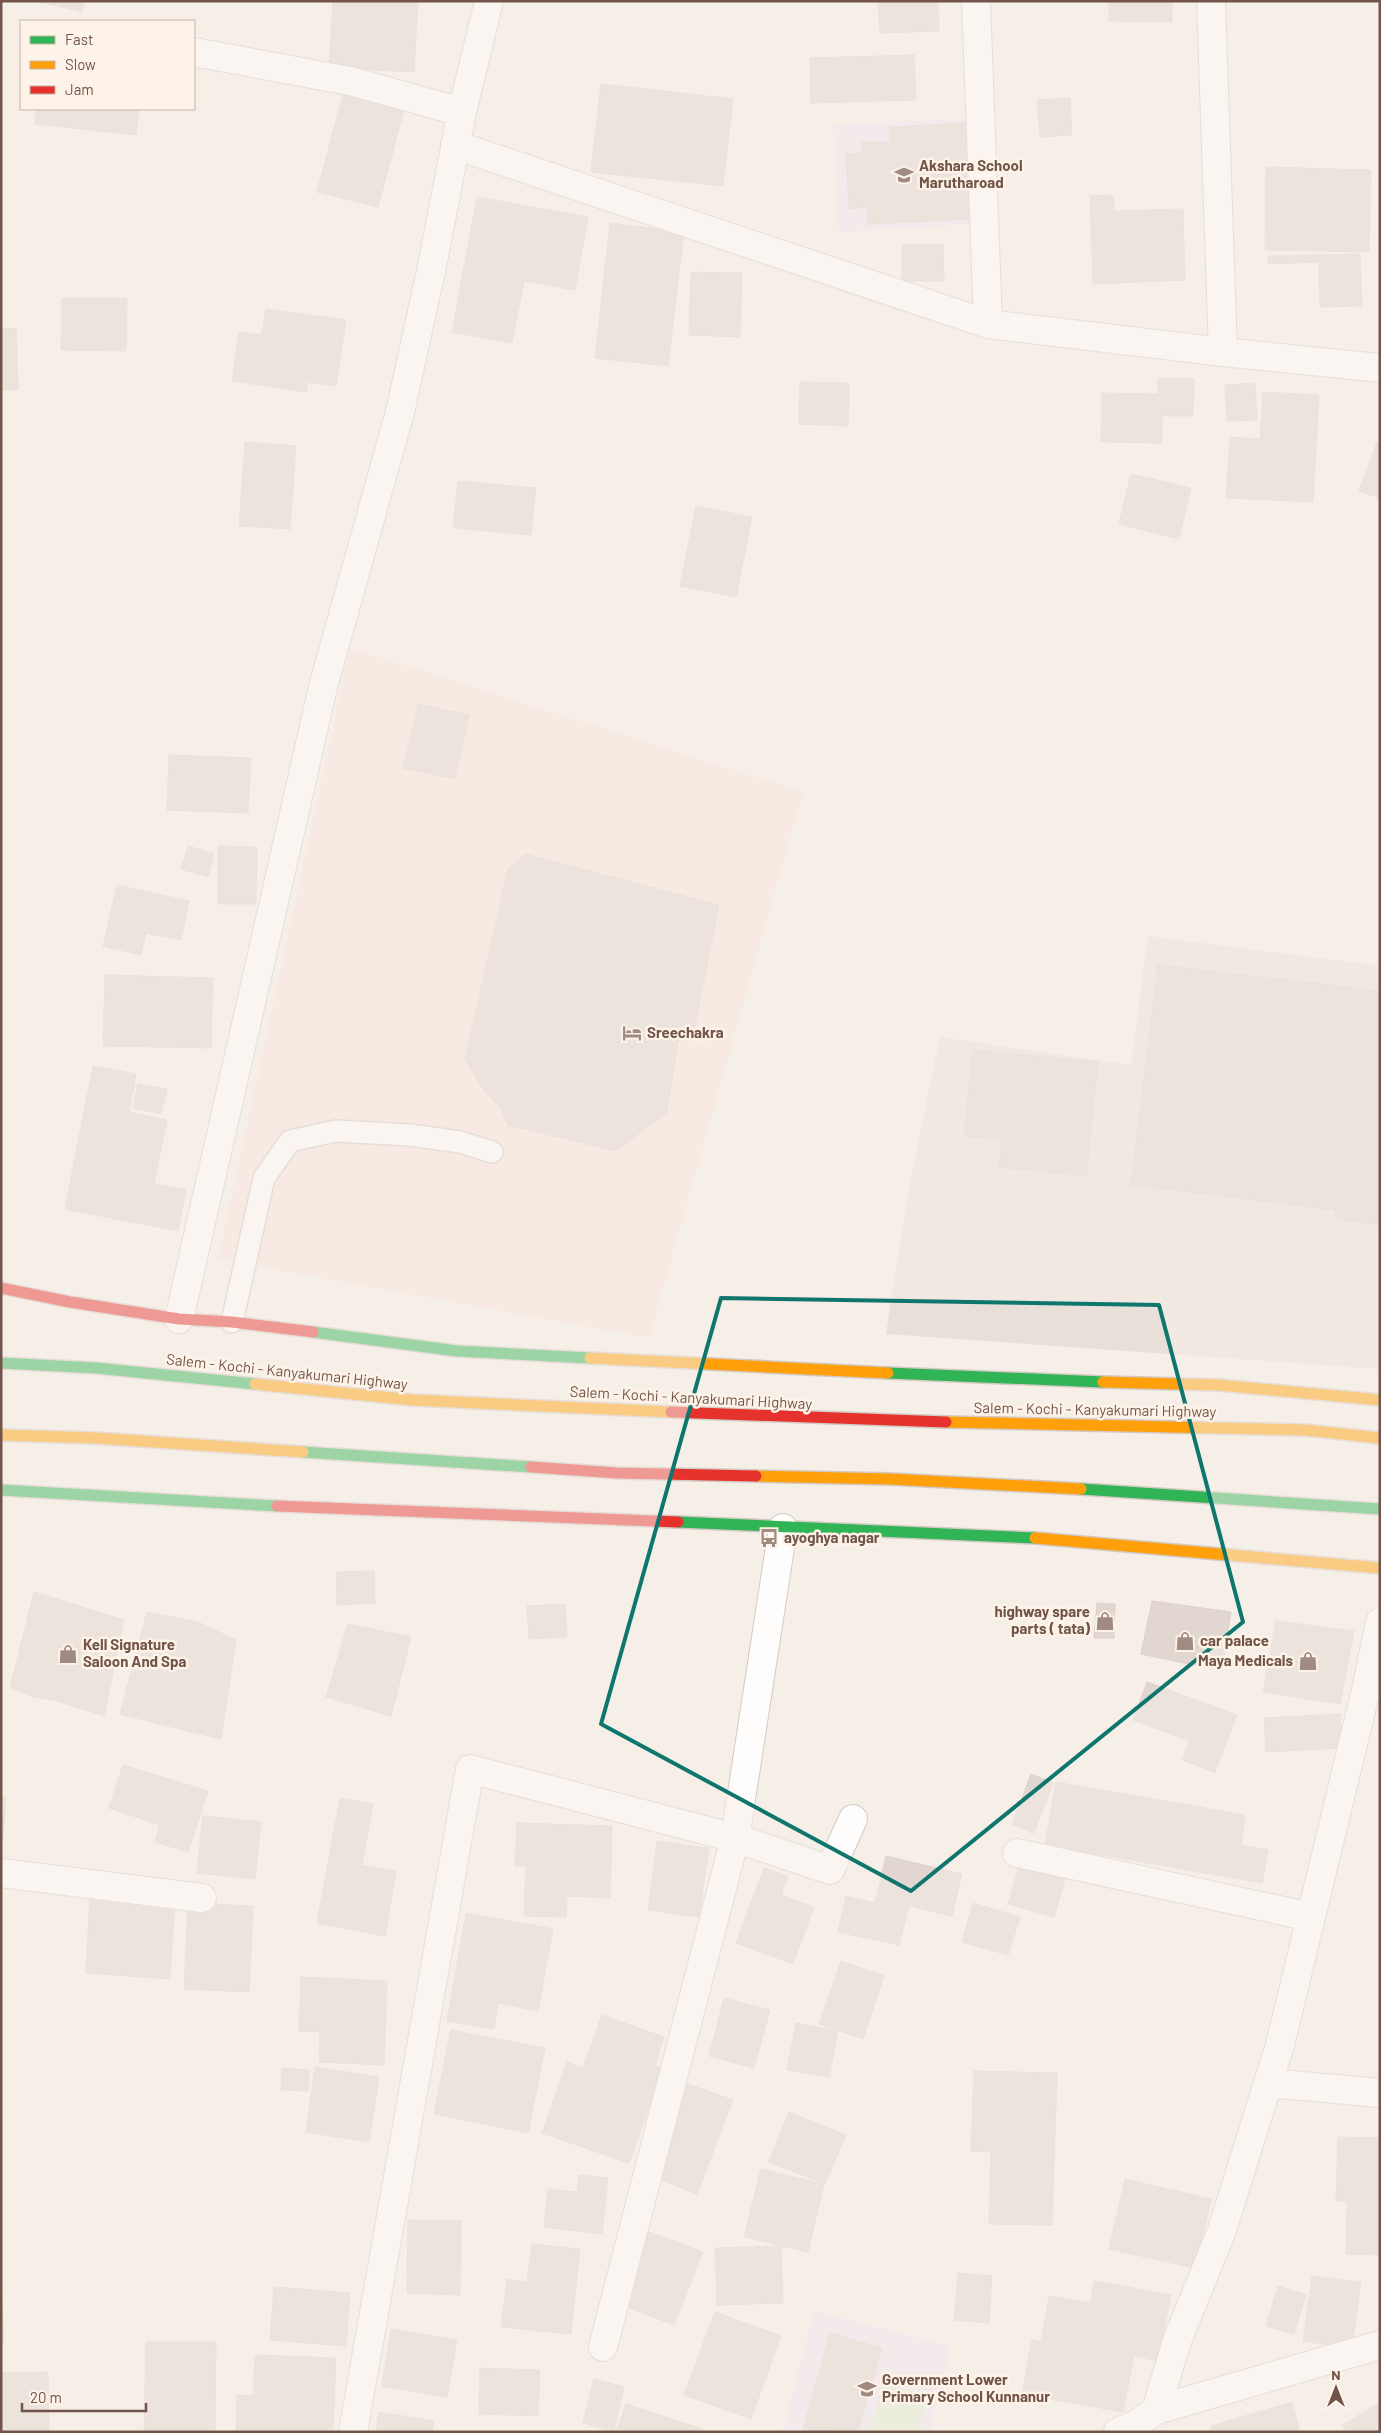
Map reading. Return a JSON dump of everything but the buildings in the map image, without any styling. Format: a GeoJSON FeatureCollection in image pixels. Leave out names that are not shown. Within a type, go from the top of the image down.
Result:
{"type":"FeatureCollection","features":[{"type":"Feature","properties":{"kind":"main road"},"geometry":{"type":"LineString","coordinates":[[1,1288],[70,1302],[179,1319],[232,1322],[457,1351],[1029,1380],[1218,1385],[1380,1400]]}},
{"type":"Feature","properties":{"kind":"main road","name":"Salem - Kochi - Kanyakumari Highway"},"geometry":{"type":"LineString","coordinates":[[1,1363],[96,1368],[413,1400],[796,1418],[1305,1430],[1380,1438]]}},
{"type":"Feature","properties":{"kind":"main road"},"geometry":{"type":"LineString","coordinates":[[1,1436],[95,1438],[617,1473],[890,1479],[1173,1494],[1380,1509]]}},
{"type":"Feature","properties":{"kind":"main road"},"geometry":{"type":"LineString","coordinates":[[1,1490],[292,1507],[783,1528],[1006,1535],[1380,1568]]}},
{"type":"Feature","properties":{"kind":"street"},"geometry":{"type":"LineString","coordinates":[[179,1319],[323,687],[400,412],[431,271],[462,112],[489,1]]}},
{"type":"Feature","properties":{"kind":"street"},"geometry":{"type":"LineString","coordinates":[[976,1],[988,324]]}},
{"type":"Feature","properties":{"kind":"street"},"geometry":{"type":"LineString","coordinates":[[1211,1],[1223,352]]}},
{"type":"Feature","properties":{"kind":"street"},"geometry":{"type":"LineString","coordinates":[[195,52],[350,81],[462,112]]}},
{"type":"Feature","properties":{"kind":"street"},"geometry":{"type":"LineString","coordinates":[[455,145],[988,324],[1223,352],[1380,368]]}},
{"type":"Feature","properties":{"kind":"street"},"geometry":{"type":"LineString","coordinates":[[603,2347],[735,1838],[783,1528]]}},
{"type":"Feature","properties":{"kind":"street"},"geometry":{"type":"LineString","coordinates":[[1156,2410],[1177,2341],[1222,2230],[1280,2045],[1366,1690],[1380,1622]]}},
{"type":"Feature","properties":{"kind":"street"},"geometry":{"type":"LineString","coordinates":[[354,2432],[470,1769],[735,1838],[830,1870],[853,1818]]}},
{"type":"Feature","properties":{"kind":"street"},"geometry":{"type":"LineString","coordinates":[[1017,1853],[1311,1917]]}},
{"type":"Feature","properties":{"kind":"street"},"geometry":{"type":"LineString","coordinates":[[1,1873],[202,1898]]}},
{"type":"Feature","properties":{"kind":"street"},"geometry":{"type":"LineString","coordinates":[[1268,2083],[1380,2093]]}},
{"type":"Feature","properties":{"kind":"street"},"geometry":{"type":"LineString","coordinates":[[1118,2432],[1137,2424],[1156,2410],[1380,2345]]}},
{"type":"Feature","properties":{"kind":"lane"},"geometry":{"type":"LineString","coordinates":[[232,1322],[264,1178],[290,1141],[336,1131],[373,1133],[460,1142],[492,1152]]}},
{"type":"Feature","properties":{"kind":"highlighted area"},"geometry":{"type":"Polygon","coordinates":[[[721,1298],[1159,1305],[1243,1622],[911,1891],[601,1724],[721,1298]]]}},
{"type":"Feature","properties":{"kind":"shaded area","name":"Akshara School Marutharoad"},"geometry":{"type":"Polygon","coordinates":[[[970,118],[975,224],[839,232],[833,126],[970,118]]]}},
{"type":"Feature","properties":{"kind":"shaded area"},"geometry":{"type":"Polygon","coordinates":[[[350,648],[803,792],[649,1338],[218,1259],[350,648]]]}},
{"type":"Feature","properties":{"kind":"shaded area"},"geometry":{"type":"Polygon","coordinates":[[[1148,936],[1380,966],[1380,1369],[886,1334],[908,1194],[940,1037],[1131,1065],[1148,936]]]}},
{"type":"Feature","properties":{"kind":"shaded area","name":"Government Lower Primary School Kunnanur"},"geometry":{"type":"Polygon","coordinates":[[[814,2311],[951,2346],[929,2432],[783,2432],[814,2311]]]}},
{"type":"Feature","properties":{"kind":"green space"},"geometry":{"type":"Polygon","coordinates":[[[882,2384],[928,2395],[919,2432],[870,2432],[882,2384]]]}},
{"type":"Feature","properties":{"kind":"traffic: fast"},"geometry":{"type":"LineString","coordinates":[[313,1332],[457,1351],[590,1358]]}},
{"type":"Feature","properties":{"kind":"traffic: fast"},"geometry":{"type":"LineString","coordinates":[[1,1363],[96,1368],[255,1384]]}},
{"type":"Feature","properties":{"kind":"traffic: fast"},"geometry":{"type":"LineString","coordinates":[[888,1373],[1103,1382]]}},
{"type":"Feature","properties":{"kind":"traffic: fast"},"geometry":{"type":"LineString","coordinates":[[303,1452],[531,1467]]}},
{"type":"Feature","properties":{"kind":"traffic: fast"},"geometry":{"type":"LineString","coordinates":[[1081,1489],[1380,1509]]}},
{"type":"Feature","properties":{"kind":"traffic: fast"},"geometry":{"type":"LineString","coordinates":[[1,1490],[277,1506]]}},
{"type":"Feature","properties":{"kind":"traffic: fast"},"geometry":{"type":"LineString","coordinates":[[678,1522],[1035,1538]]}},
{"type":"Feature","properties":{"kind":"traffic: slow"},"geometry":{"type":"LineString","coordinates":[[590,1358],[888,1373]]}},
{"type":"Feature","properties":{"kind":"traffic: slow"},"geometry":{"type":"LineString","coordinates":[[1103,1382],[1218,1385],[1380,1400]]}},
{"type":"Feature","properties":{"kind":"traffic: slow"},"geometry":{"type":"LineString","coordinates":[[255,1384],[413,1400],[671,1412]]}},
{"type":"Feature","properties":{"kind":"traffic: slow"},"geometry":{"type":"LineString","coordinates":[[946,1422],[1305,1430],[1380,1438]]}},
{"type":"Feature","properties":{"kind":"traffic: slow"},"geometry":{"type":"LineString","coordinates":[[1,1435],[95,1438],[303,1452]]}},
{"type":"Feature","properties":{"kind":"traffic: slow"},"geometry":{"type":"LineString","coordinates":[[756,1476],[890,1479],[1081,1489]]}},
{"type":"Feature","properties":{"kind":"traffic: slow"},"geometry":{"type":"LineString","coordinates":[[1035,1538],[1380,1568]]}},
{"type":"Feature","properties":{"kind":"traffic: jam"},"geometry":{"type":"LineString","coordinates":[[1,1288],[70,1302],[179,1319],[232,1322],[313,1332]]}},
{"type":"Feature","properties":{"kind":"traffic: jam"},"geometry":{"type":"LineString","coordinates":[[671,1412],[946,1422]]}},
{"type":"Feature","properties":{"kind":"traffic: jam"},"geometry":{"type":"LineString","coordinates":[[531,1467],[617,1473],[756,1476]]}},
{"type":"Feature","properties":{"kind":"traffic: jam"},"geometry":{"type":"LineString","coordinates":[[277,1506],[678,1522]]}},
{"type":"Feature","properties":{"kind":"place","name":"Akshara School Marutharoad"},"geometry":{"type":"Point","coordinates":[904,175]}},
{"type":"Feature","properties":{"kind":"place","name":"Sreechakra"},"geometry":{"type":"Point","coordinates":[632,1033]}},
{"type":"Feature","properties":{"kind":"place","name":"ayoghya nagar"},"geometry":{"type":"Point","coordinates":[769,1538]}},
{"type":"Feature","properties":{"kind":"place","name":"highway spare parts ( tata)"},"geometry":{"type":"Point","coordinates":[1105,1621]}},
{"type":"Feature","properties":{"kind":"place","name":"car palace"},"geometry":{"type":"Point","coordinates":[1185,1641]}},
{"type":"Feature","properties":{"kind":"place","name":"Kell Signature Saloon And Spa"},"geometry":{"type":"Point","coordinates":[68,1654]}},
{"type":"Feature","properties":{"kind":"place","name":"Maya Medicals"},"geometry":{"type":"Point","coordinates":[1308,1661]}},
{"type":"Feature","properties":{"kind":"place","name":"Government Lower Primary School Kunnanur"},"geometry":{"type":"Point","coordinates":[867,2389]}}]}
